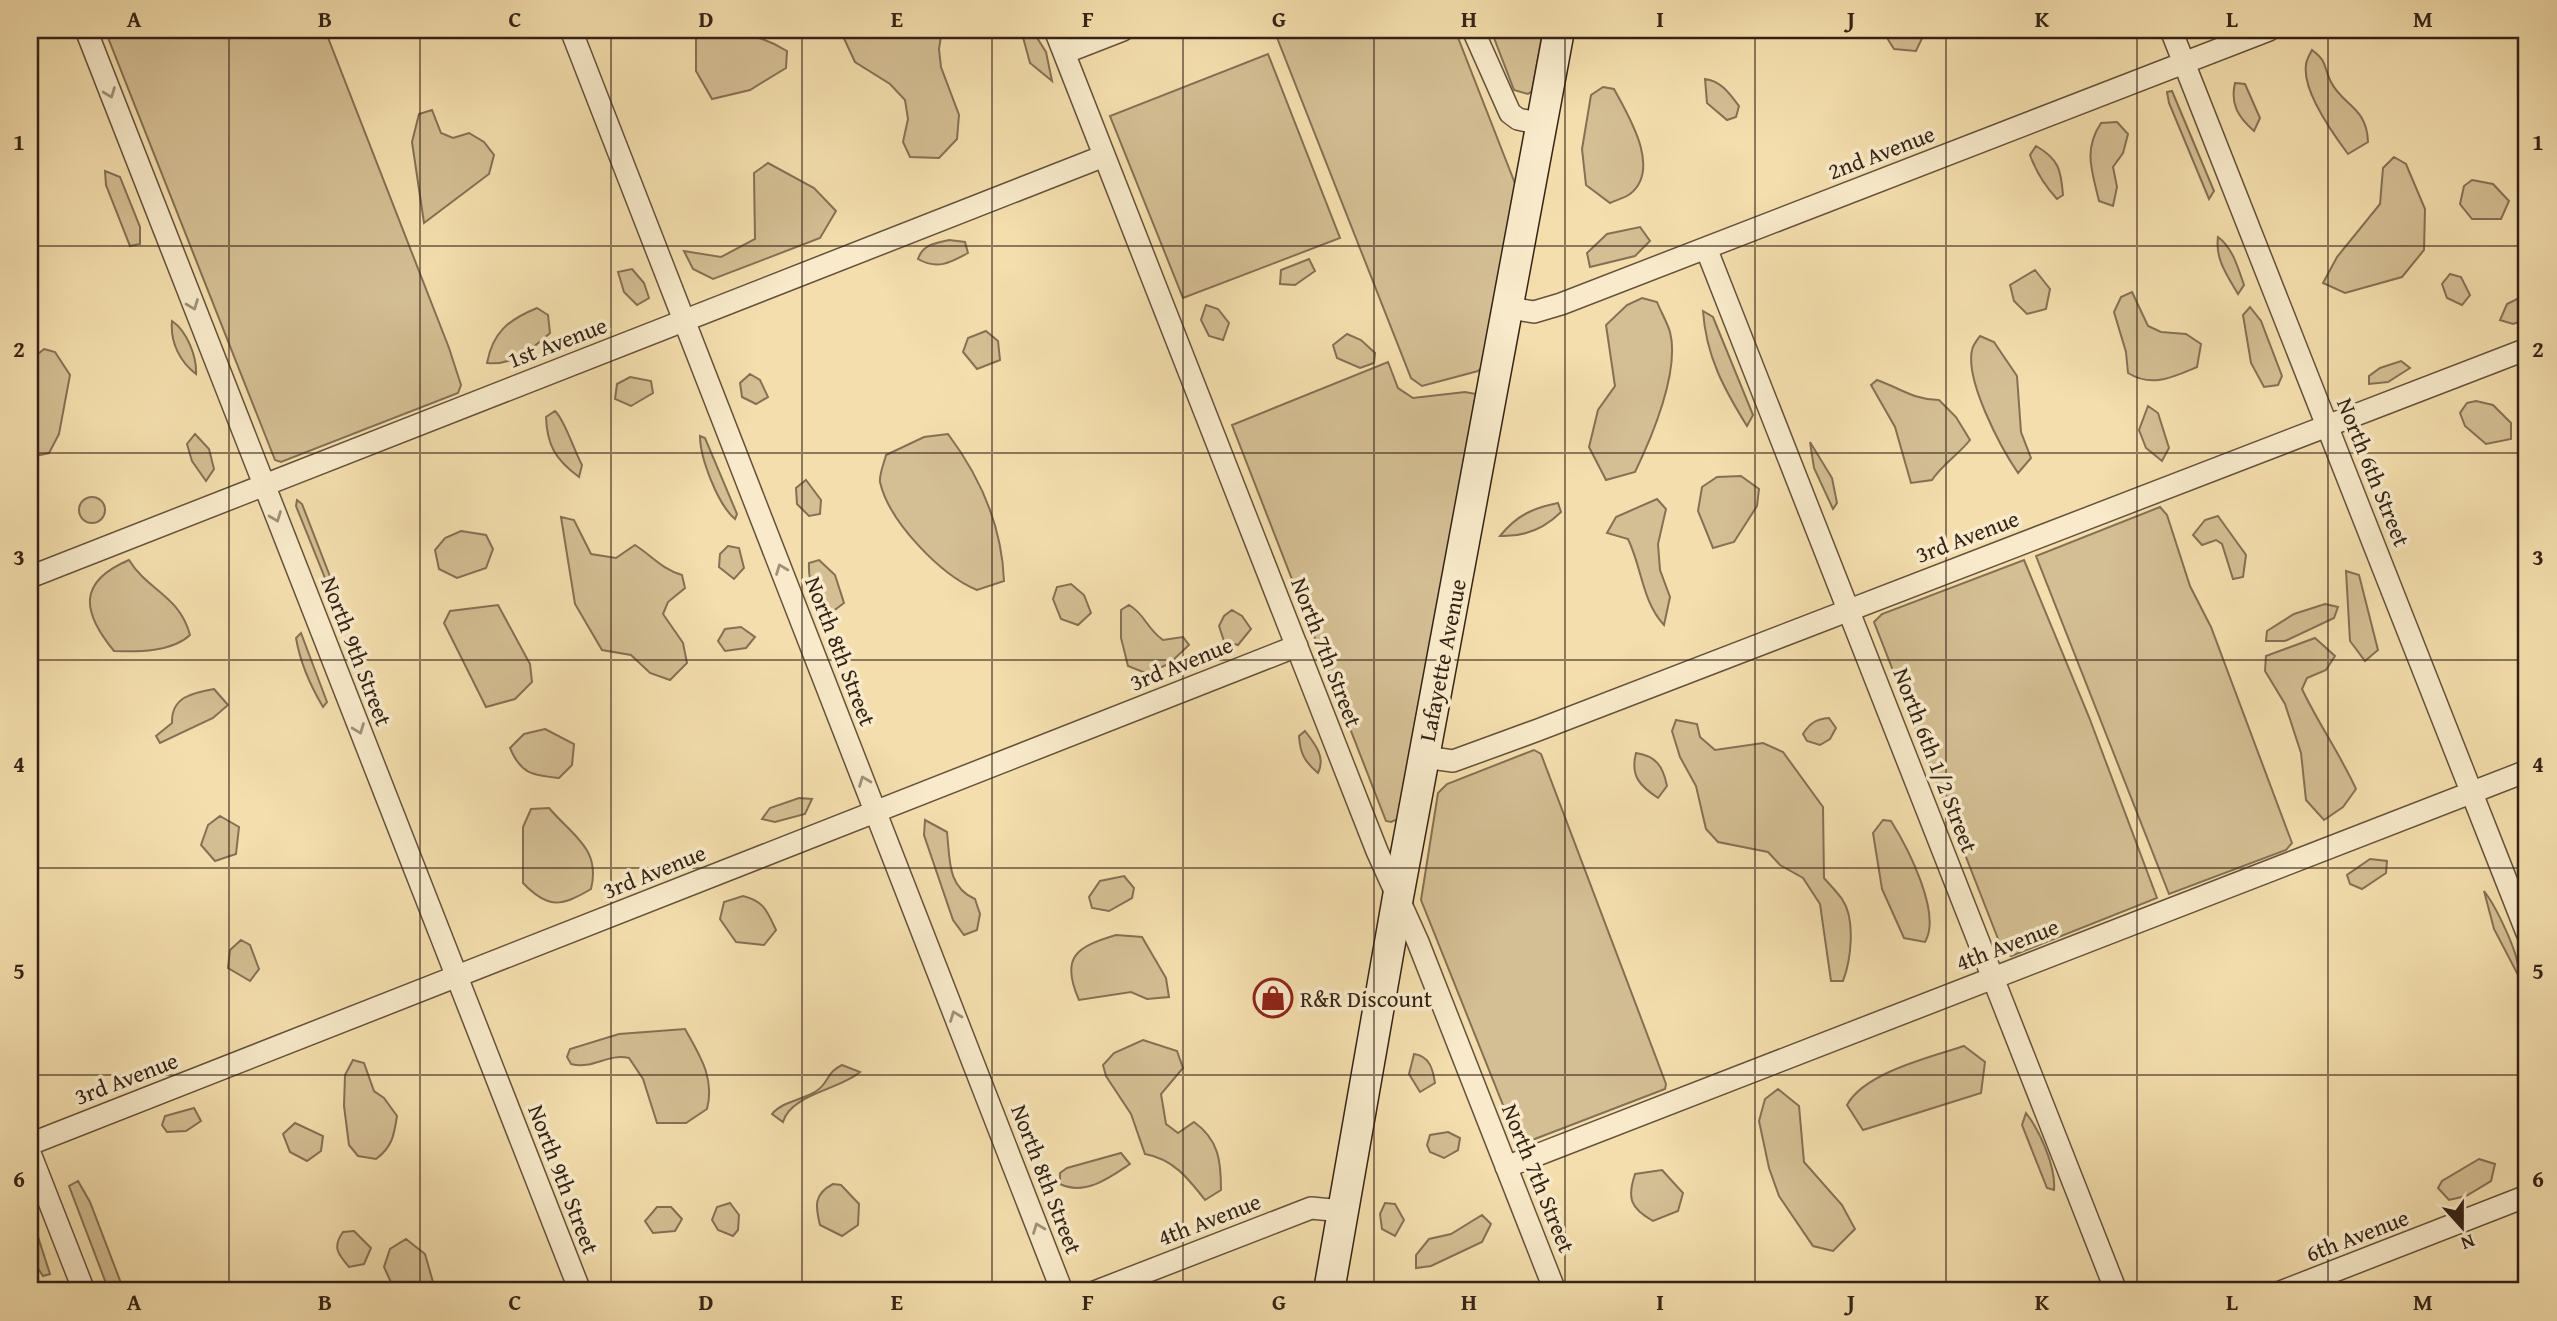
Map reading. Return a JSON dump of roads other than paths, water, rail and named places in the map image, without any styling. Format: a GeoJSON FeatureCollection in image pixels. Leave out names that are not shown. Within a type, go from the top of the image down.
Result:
{"type":"FeatureCollection","features":[{"type":"Feature","properties":{"kind":"street","name":"North 9th Street"},"geometry":{"type":"LineString","coordinates":[[86,30],[580,1291]]}},
{"type":"Feature","properties":{"kind":"street","name":"North 8th Street"},"geometry":{"type":"LineString","coordinates":[[571,30],[1062,1291]]}},
{"type":"Feature","properties":{"kind":"street","name":"North 7th Street"},"geometry":{"type":"LineString","coordinates":[[1055,30],[1555,1291]]}},
{"type":"Feature","properties":{"kind":"street"},"geometry":{"type":"LineString","coordinates":[[1064,53],[1123,30]]}},
{"type":"Feature","properties":{"kind":"street"},"geometry":{"type":"LineString","coordinates":[[1473,30],[1510,113],[1518,119],[1542,124]]}},
{"type":"Feature","properties":{"kind":"street","name":"Lafayette Avenue"},"geometry":{"type":"LineString","coordinates":[[1329,1291],[1398,897],[1559,30]]}},
{"type":"Feature","properties":{"kind":"street","name":"North 6th Street"},"geometry":{"type":"LineString","coordinates":[[2171,30],[2527,933]]}},
{"type":"Feature","properties":{"kind":"street","name":"2nd Avenue"},"geometry":{"type":"LineString","coordinates":[[1509,308],[1534,312],[1561,304],[2269,30]]}},
{"type":"Feature","properties":{"kind":"street","name":"1st Avenue"},"geometry":{"type":"LineString","coordinates":[[30,577],[1104,156]]}},
{"type":"Feature","properties":{"kind":"street","name":"North 6th 1/2 Street"},"geometry":{"type":"LineString","coordinates":[[1706,248],[2116,1291]]}},
{"type":"Feature","properties":{"kind":"street","name":"3rd Avenue"},"geometry":{"type":"LineString","coordinates":[[1424,757],[1453,761],[2527,349]]}},
{"type":"Feature","properties":{"kind":"street","name":"3rd Avenue"},"geometry":{"type":"LineString","coordinates":[[30,1144],[1297,646]]}},
{"type":"Feature","properties":{"kind":"street","name":"4th Avenue"},"geometry":{"type":"LineString","coordinates":[[1506,1167],[2527,771]]}},
{"type":"Feature","properties":{"kind":"street"},"geometry":{"type":"LineString","coordinates":[[30,1153],[84,1291]]}},
{"type":"Feature","properties":{"kind":"street","name":"6th Avenue"},"geometry":{"type":"LineString","coordinates":[[2283,1291],[2527,1196]]}},
{"type":"Feature","properties":{"kind":"street","name":"4th Avenue"},"geometry":{"type":"LineString","coordinates":[[1097,1291],[1311,1208],[1343,1211]]}},
{"type":"Feature","properties":{"kind":"place","name":"R&R Discount"},"geometry":{"type":"Point","coordinates":[1273,998]}}]}
